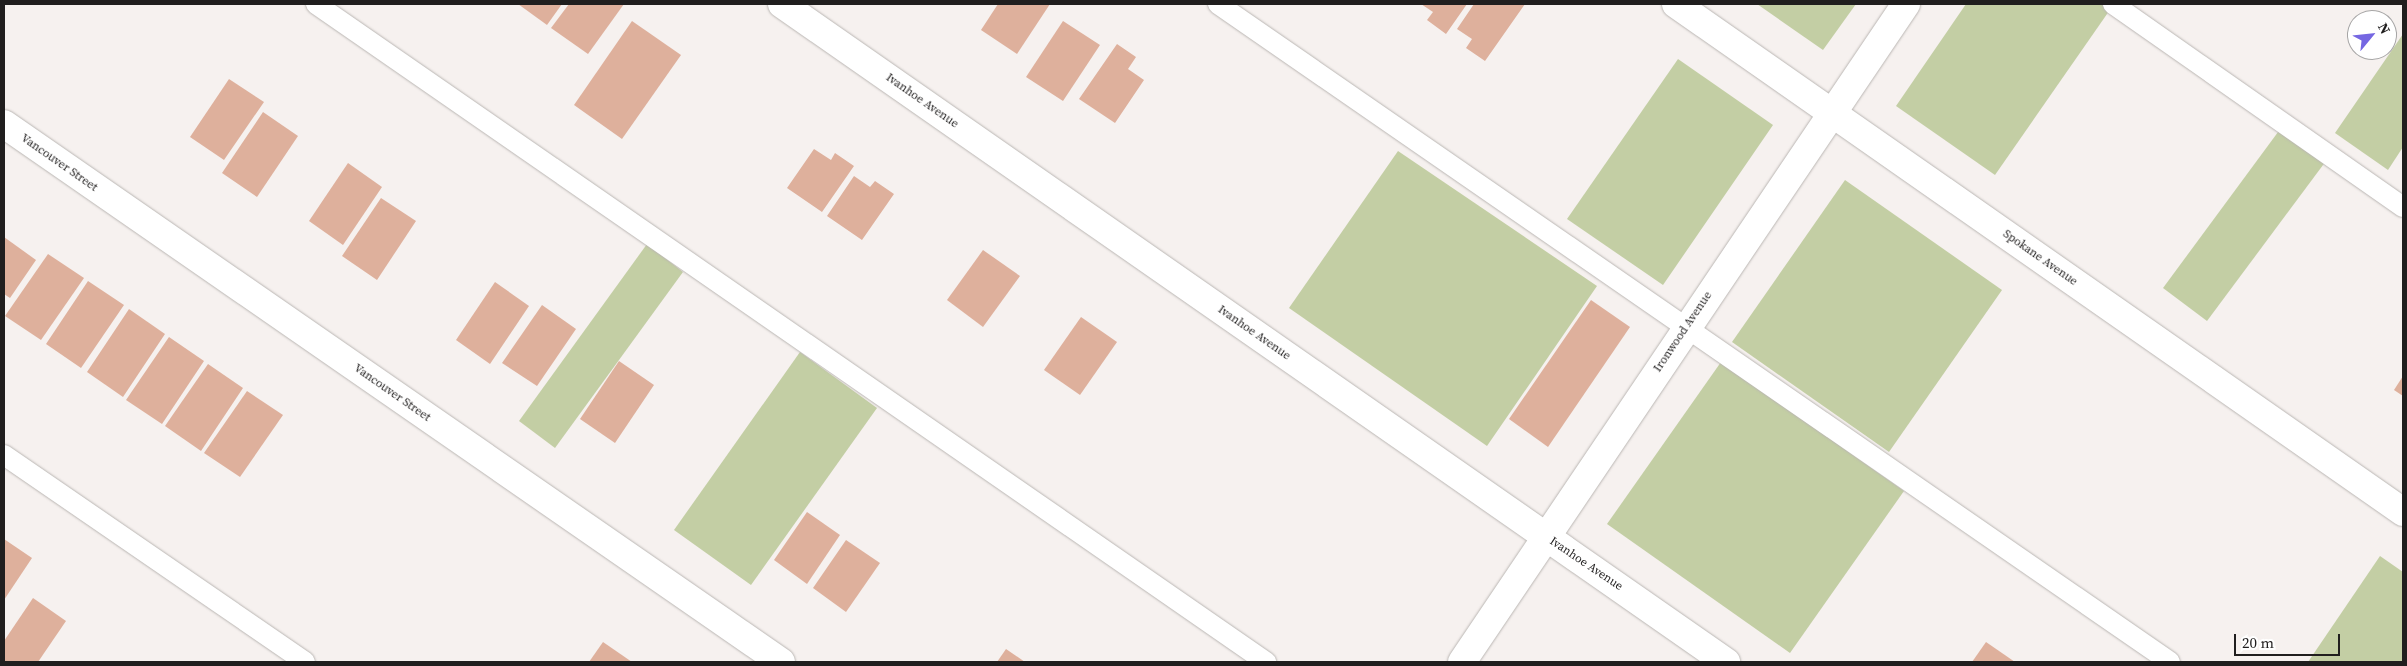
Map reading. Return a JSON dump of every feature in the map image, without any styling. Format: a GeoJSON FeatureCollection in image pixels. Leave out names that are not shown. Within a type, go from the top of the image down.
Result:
{"type":"FeatureCollection","features":[{"type":"Feature","properties":{"kind":"street","name":"Ivanhoe Avenue"},"geometry":{"type":"LineString","coordinates":[[782,4],[1726,662]]}},
{"type":"Feature","properties":{"kind":"street","name":"Spokane Avenue"},"geometry":{"type":"LineString","coordinates":[[1676,4],[2403,512]]}},
{"type":"Feature","properties":{"kind":"street","name":"Ironwood Avenue"},"geometry":{"type":"LineString","coordinates":[[1462,662],[1906,4]]}},
{"type":"Feature","properties":{"kind":"street","name":"Vancouver Street"},"geometry":{"type":"LineString","coordinates":[[4,124],[781,662]]}},
{"type":"Feature","properties":{"kind":"lane"},"geometry":{"type":"LineString","coordinates":[[316,4],[1266,662]]}},
{"type":"Feature","properties":{"kind":"lane"},"geometry":{"type":"LineString","coordinates":[[1218,4],[2170,662]]}},
{"type":"Feature","properties":{"kind":"lane"},"geometry":{"type":"LineString","coordinates":[[2113,4],[2403,206]]}},
{"type":"Feature","properties":{"kind":"lane"},"geometry":{"type":"LineString","coordinates":[[4,455],[305,662]]}},
{"type":"Feature","properties":{"kind":"green space"},"geometry":{"type":"Polygon","coordinates":[[[1757,4],[1856,4],[1823,50],[1757,4]]]}},
{"type":"Feature","properties":{"kind":"green space"},"geometry":{"type":"Polygon","coordinates":[[[1966,4],[2114,4],[1995,175],[1896,106],[1966,4]]]}},
{"type":"Feature","properties":{"kind":"green space"},"geometry":{"type":"Polygon","coordinates":[[[2403,34],[2403,147],[2388,170],[2335,133],[2385,60],[2397,60],[2397,43],[2403,34]]]}},
{"type":"Feature","properties":{"kind":"green space"},"geometry":{"type":"Polygon","coordinates":[[[1678,59],[1773,125],[1663,285],[1567,219],[1678,59]]]}},
{"type":"Feature","properties":{"kind":"green space"},"geometry":{"type":"Polygon","coordinates":[[[2281,128],[2326,161],[2207,321],[2163,288],[2281,128]]]}},
{"type":"Feature","properties":{"kind":"green space"},"geometry":{"type":"Polygon","coordinates":[[[1398,151],[1597,286],[1487,446],[1289,308],[1398,151]]]}},
{"type":"Feature","properties":{"kind":"green space"},"geometry":{"type":"Polygon","coordinates":[[[1845,180],[2002,290],[1889,452],[1732,342],[1845,180]]]}},
{"type":"Feature","properties":{"kind":"green space"},"geometry":{"type":"Polygon","coordinates":[[[647,244],[683,272],[555,448],[519,421],[647,244]]]}},
{"type":"Feature","properties":{"kind":"green space"},"geometry":{"type":"Polygon","coordinates":[[[800,352],[877,408],[751,585],[674,530],[800,352]]]}},
{"type":"Feature","properties":{"kind":"green space"},"geometry":{"type":"Polygon","coordinates":[[[1721,362],[1904,491],[1790,653],[1607,524],[1721,362]]]}},
{"type":"Feature","properties":{"kind":"green space"},"geometry":{"type":"Polygon","coordinates":[[[2380,556],[2403,572],[2403,662],[2308,662],[2380,556]]]}},
{"type":"Feature","properties":{"kind":"building"},"geometry":{"type":"Polygon","coordinates":[[[518,4],[562,4],[547,25],[518,4]]]}},
{"type":"Feature","properties":{"kind":"building"},"geometry":{"type":"Polygon","coordinates":[[[569,4],[624,4],[588,54],[551,28],[569,4]]]}},
{"type":"Feature","properties":{"kind":"building"},"geometry":{"type":"Polygon","coordinates":[[[998,4],[1050,4],[1017,54],[981,30],[998,4]]]}},
{"type":"Feature","properties":{"kind":"building"},"geometry":{"type":"Polygon","coordinates":[[[1421,4],[1467,4],[1446,34],[1427,20],[1433,12],[1421,4]]]}},
{"type":"Feature","properties":{"kind":"building"},"geometry":{"type":"Polygon","coordinates":[[[1474,4],[1525,4],[1485,61],[1466,48],[1472,39],[1457,29],[1474,4]]]}},
{"type":"Feature","properties":{"kind":"building"},"geometry":{"type":"Polygon","coordinates":[[[632,21],[681,55],[622,139],[574,105],[632,21]]]}},
{"type":"Feature","properties":{"kind":"building"},"geometry":{"type":"Polygon","coordinates":[[[1063,21],[1100,45],[1063,101],[1026,77],[1063,21]]]}},
{"type":"Feature","properties":{"kind":"building"},"geometry":{"type":"Polygon","coordinates":[[[1117,44],[1136,57],[1128,69],[1144,80],[1115,123],[1079,99],[1117,44]]]}},
{"type":"Feature","properties":{"kind":"building"},"geometry":{"type":"Polygon","coordinates":[[[229,79],[264,102],[224,160],[190,137],[229,79]]]}},
{"type":"Feature","properties":{"kind":"building"},"geometry":{"type":"Polygon","coordinates":[[[263,112],[298,136],[257,197],[222,173],[263,112]]]}},
{"type":"Feature","properties":{"kind":"building"},"geometry":{"type":"Polygon","coordinates":[[[814,149],[831,160],[835,153],[854,166],[822,212],[787,188],[814,149]]]}},
{"type":"Feature","properties":{"kind":"building"},"geometry":{"type":"Polygon","coordinates":[[[348,163],[382,187],[343,245],[309,221],[348,163]]]}},
{"type":"Feature","properties":{"kind":"building"},"geometry":{"type":"Polygon","coordinates":[[[854,176],[870,187],[875,181],[894,194],[862,240],[827,216],[854,176]]]}},
{"type":"Feature","properties":{"kind":"building"},"geometry":{"type":"Polygon","coordinates":[[[381,198],[416,221],[377,280],[342,256],[381,198]]]}},
{"type":"Feature","properties":{"kind":"building"},"geometry":{"type":"Polygon","coordinates":[[[4,237],[36,260],[10,298],[4,294],[4,237]]]}},
{"type":"Feature","properties":{"kind":"building"},"geometry":{"type":"Polygon","coordinates":[[[983,250],[1020,276],[983,327],[947,300],[983,250]]]}},
{"type":"Feature","properties":{"kind":"building"},"geometry":{"type":"Polygon","coordinates":[[[48,254],[84,278],[41,340],[5,316],[48,254]]]}},
{"type":"Feature","properties":{"kind":"building"},"geometry":{"type":"Polygon","coordinates":[[[88,281],[124,305],[81,368],[46,344],[88,281]]]}},
{"type":"Feature","properties":{"kind":"building"},"geometry":{"type":"Polygon","coordinates":[[[495,282],[529,306],[490,364],[456,340],[495,282]]]}},
{"type":"Feature","properties":{"kind":"building"},"geometry":{"type":"Polygon","coordinates":[[[1591,300],[1630,327],[1548,447],[1509,419],[1591,300]]]}},
{"type":"Feature","properties":{"kind":"building"},"geometry":{"type":"Polygon","coordinates":[[[542,305],[576,329],[537,386],[502,363],[542,305]]]}},
{"type":"Feature","properties":{"kind":"building"},"geometry":{"type":"Polygon","coordinates":[[[129,309],[165,334],[123,397],[87,372],[129,309]]]}},
{"type":"Feature","properties":{"kind":"building"},"geometry":{"type":"Polygon","coordinates":[[[1081,317],[1117,342],[1080,395],[1044,370],[1081,317]]]}},
{"type":"Feature","properties":{"kind":"building"},"geometry":{"type":"Polygon","coordinates":[[[169,337],[204,361],[162,424],[126,400],[169,337]]]}},
{"type":"Feature","properties":{"kind":"building"},"geometry":{"type":"Polygon","coordinates":[[[619,361],[654,385],[615,443],[580,419],[619,361]]]}},
{"type":"Feature","properties":{"kind":"building"},"geometry":{"type":"Polygon","coordinates":[[[208,364],[243,388],[201,451],[165,426],[208,364]]]}},
{"type":"Feature","properties":{"kind":"building"},"geometry":{"type":"Polygon","coordinates":[[[2403,376],[2403,396],[2394,390],[2403,376]]]}},
{"type":"Feature","properties":{"kind":"building"},"geometry":{"type":"Polygon","coordinates":[[[247,391],[283,415],[240,477],[204,453],[247,391]]]}},
{"type":"Feature","properties":{"kind":"building"},"geometry":{"type":"Polygon","coordinates":[[[807,512],[840,535],[807,584],[774,560],[807,512]]]}},
{"type":"Feature","properties":{"kind":"building"},"geometry":{"type":"Polygon","coordinates":[[[4,539],[32,558],[4,600],[4,539]]]}},
{"type":"Feature","properties":{"kind":"building"},"geometry":{"type":"Polygon","coordinates":[[[846,540],[880,563],[846,612],[813,588],[846,540]]]}},
{"type":"Feature","properties":{"kind":"building"},"geometry":{"type":"Polygon","coordinates":[[[33,598],[66,621],[38,662],[4,662],[4,641],[33,598]]]}},
{"type":"Feature","properties":{"kind":"building"},"geometry":{"type":"Polygon","coordinates":[[[603,642],[632,662],[589,662],[603,642]]]}},
{"type":"Feature","properties":{"kind":"building"},"geometry":{"type":"Polygon","coordinates":[[[1986,642],[2015,662],[1972,662],[1986,642]]]}},
{"type":"Feature","properties":{"kind":"building"},"geometry":{"type":"Polygon","coordinates":[[[1006,649],[1025,662],[997,662],[1006,649]]]}}]}
